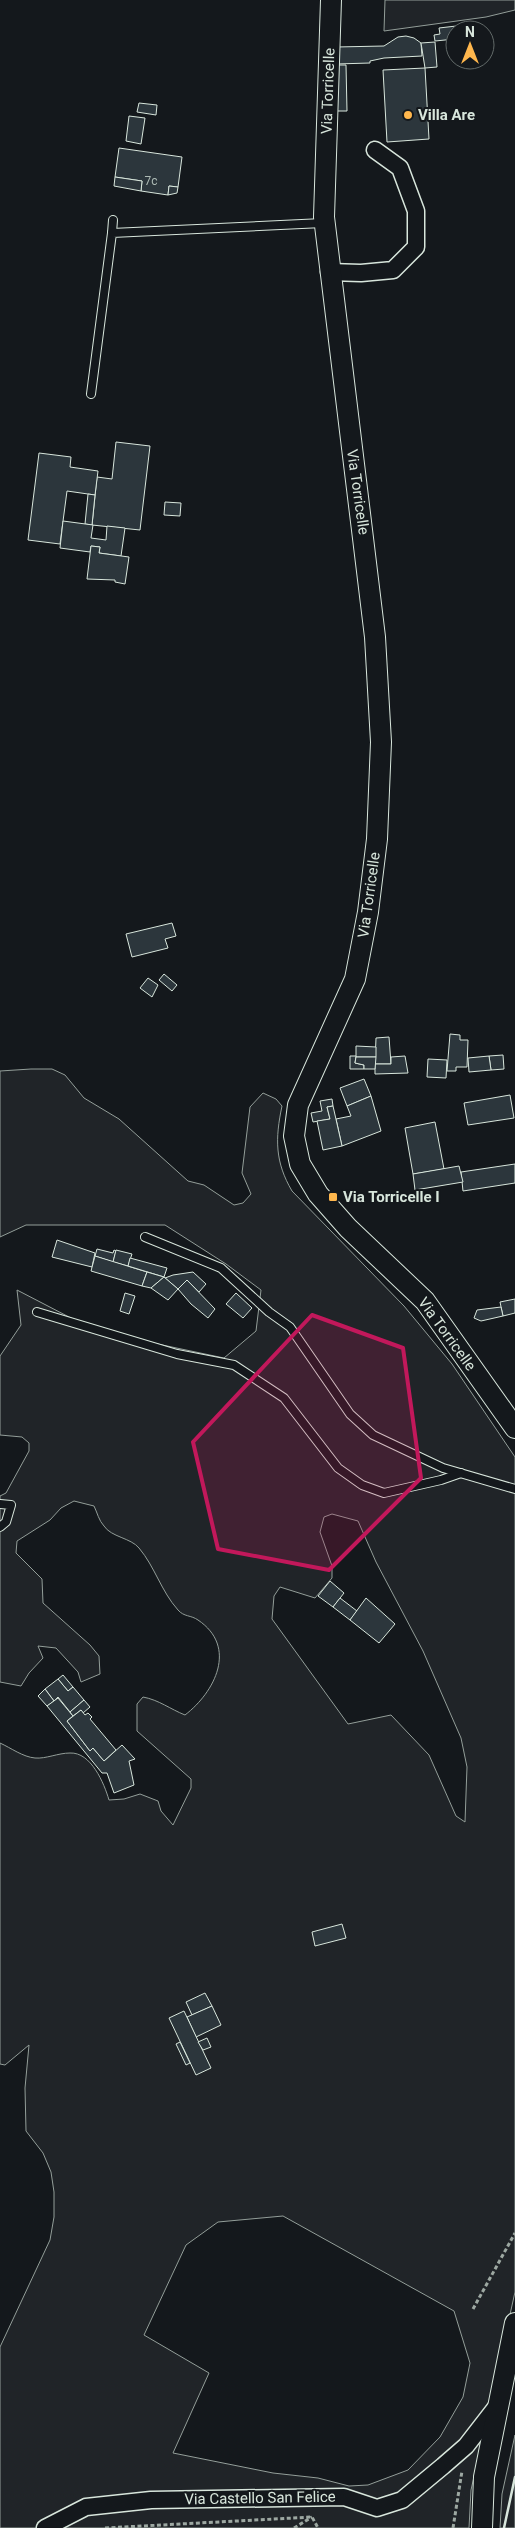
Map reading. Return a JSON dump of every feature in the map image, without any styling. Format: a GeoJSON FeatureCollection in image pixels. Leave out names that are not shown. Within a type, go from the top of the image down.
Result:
{"type":"FeatureCollection","features":[{"type":"Feature","properties":{"kind":"street","name":"Via Torricelle"},"geometry":{"type":"LineString","coordinates":[[332,0],[325,223],[329,272],[375,637],[381,752],[376,848],[368,912],[354,979],[298,1104],[294,1136],[300,1164],[318,1194],[348,1228],[425,1301],[515,1428]]}},
{"type":"Feature","properties":{"kind":"street"},"geometry":{"type":"LineString","coordinates":[[329,272],[361,273],[393,270],[416,247],[416,211],[400,168],[375,150]]}},
{"type":"Feature","properties":{"kind":"street","name":"Via Castello San Felice"},"geometry":{"type":"LineString","coordinates":[[482,2528],[484,2477],[515,2323]]}},
{"type":"Feature","properties":{"kind":"street","name":"Via Castello San Felice"},"geometry":{"type":"LineString","coordinates":[[45,2528],[86,2508],[151,2500],[344,2497],[377,2508],[402,2500],[466,2446],[497,2406]]}},
{"type":"Feature","properties":{"kind":"lane"},"geometry":{"type":"LineString","coordinates":[[91,394],[113,220]]}},
{"type":"Feature","properties":{"kind":"lane"},"geometry":{"type":"LineString","coordinates":[[112,233],[325,223]]}},
{"type":"Feature","properties":{"kind":"lane"},"geometry":{"type":"LineString","coordinates":[[145,1237],[221,1268],[269,1312],[290,1327],[350,1414],[373,1435],[443,1468],[515,1489]]}},
{"type":"Feature","properties":{"kind":"lane"},"geometry":{"type":"LineString","coordinates":[[37,1312],[178,1354],[234,1365],[284,1398],[338,1468],[362,1485],[384,1493],[441,1480],[461,1473]]}},
{"type":"Feature","properties":{"kind":"lane"},"geometry":{"type":"LineString","coordinates":[[0,1504],[11,1504],[6,1522],[0,1527]]}},
{"type":"Feature","properties":{"kind":"path"},"geometry":{"type":"LineString","coordinates":[[472,2309],[515,2233]]}},
{"type":"Feature","properties":{"kind":"path"},"geometry":{"type":"LineString","coordinates":[[453,2528],[466,2446]]}},
{"type":"Feature","properties":{"kind":"path"},"geometry":{"type":"LineString","coordinates":[[105,2528],[312,2517]]}},
{"type":"Feature","properties":{"kind":"path"},"geometry":{"type":"LineString","coordinates":[[294,2528],[312,2517]]}},
{"type":"Feature","properties":{"kind":"path"},"geometry":{"type":"LineString","coordinates":[[312,2517],[318,2528]]}},
{"type":"Feature","properties":{"kind":"highlighted area"},"geometry":{"type":"Polygon","coordinates":[[[312,1315],[403,1348],[421,1478],[329,1570],[218,1549],[193,1442],[312,1315]]]}},
{"type":"Feature","properties":{"kind":"shaded area"},"geometry":{"type":"Polygon","coordinates":[[[385,0],[515,0],[515,10],[486,17],[445,20],[445,23],[384,31],[385,0]]]}},
{"type":"Feature","properties":{"kind":"shaded area"},"geometry":{"type":"Polygon","coordinates":[[[52,1069],[65,1075],[84,1098],[119,1119],[188,1181],[204,1185],[234,1205],[243,1203],[251,1194],[242,1173],[250,1107],[263,1093],[276,1099],[282,1106],[278,1129],[278,1150],[282,1170],[292,1191],[404,1306],[452,1364],[515,1457],[515,2292],[471,2490],[469,2528],[0,2528],[0,2347],[50,2240],[54,2217],[54,2192],[51,2172],[43,2153],[26,2131],[25,2088],[29,2045],[5,2065],[0,2064],[0,1743],[35,1758],[66,1753],[78,1754],[96,1770],[109,1800],[124,1799],[140,1794],[158,1801],[161,1811],[173,1825],[191,1788],[191,1779],[137,1731],[137,1704],[143,1697],[149,1698],[185,1715],[196,1705],[213,1682],[218,1669],[219,1656],[217,1643],[210,1631],[198,1620],[183,1614],[172,1603],[145,1555],[139,1548],[107,1530],[94,1506],[74,1501],[61,1508],[50,1520],[17,1541],[16,1553],[42,1579],[43,1603],[90,1645],[99,1656],[100,1674],[81,1682],[78,1672],[56,1648],[38,1646],[43,1658],[29,1673],[21,1686],[0,1682],[0,1496],[6,1493],[29,1451],[29,1443],[22,1437],[0,1435],[0,1356],[21,1325],[17,1290],[96,1331],[224,1358],[256,1331],[261,1290],[226,1264],[165,1225],[26,1225],[0,1237],[0,1071],[52,1069]],[[332,1514],[324,1517],[320,1532],[332,1566],[332,1578],[315,1598],[280,1587],[274,1596],[272,1619],[348,1724],[391,1715],[429,1755],[456,1816],[465,1822],[467,1767],[461,1738],[423,1651],[376,1562],[358,1521],[332,1514]],[[283,2216],[218,2222],[186,2245],[144,2335],[209,2373],[173,2453],[273,2473],[318,2478],[349,2486],[368,2485],[408,2470],[440,2437],[463,2397],[470,2363],[454,2311],[283,2216]]]}},
{"type":"Feature","properties":{"kind":"shaded area"},"geometry":{"type":"Polygon","coordinates":[[[515,2435],[515,2528],[500,2528],[502,2494],[515,2435]]]}},
{"type":"Feature","properties":{"kind":"building"},"geometry":{"type":"Polygon","coordinates":[[[445,27],[445,40],[435,41],[434,35],[440,34],[439,28],[445,27]]]}},
{"type":"Feature","properties":{"kind":"building"},"geometry":{"type":"Polygon","coordinates":[[[398,37],[414,38],[421,43],[422,56],[384,58],[370,61],[370,63],[336,64],[336,47],[384,46],[398,37]]]}},
{"type":"Feature","properties":{"kind":"building"},"geometry":{"type":"Polygon","coordinates":[[[435,42],[437,67],[425,68],[421,43],[435,42]]]}},
{"type":"Feature","properties":{"kind":"building"},"geometry":{"type":"Polygon","coordinates":[[[334,65],[346,65],[347,111],[335,111],[334,65]]]}},
{"type":"Feature","properties":{"kind":"building"},"geometry":{"type":"Polygon","coordinates":[[[425,68],[429,139],[387,142],[383,70],[425,68]]]}},
{"type":"Feature","properties":{"kind":"building"},"geometry":{"type":"Polygon","coordinates":[[[139,103],[157,105],[156,115],[137,112],[139,103]]]}},
{"type":"Feature","properties":{"kind":"building"},"geometry":{"type":"Polygon","coordinates":[[[129,116],[145,118],[141,144],[126,141],[129,116]]]}},
{"type":"Feature","properties":{"kind":"building"},"geometry":{"type":"Polygon","coordinates":[[[119,148],[182,157],[178,187],[169,186],[168,195],[141,191],[142,181],[115,177],[119,148]]]}},
{"type":"Feature","properties":{"kind":"building"},"geometry":{"type":"Polygon","coordinates":[[[115,177],[142,181],[141,191],[114,186],[115,177]]]}},
{"type":"Feature","properties":{"kind":"building"},"geometry":{"type":"Polygon","coordinates":[[[169,186],[178,187],[177,193],[168,195],[169,186]]]}},
{"type":"Feature","properties":{"kind":"building"},"geometry":{"type":"Polygon","coordinates":[[[116,442],[150,446],[140,530],[92,525],[97,477],[112,479],[116,442]]]}},
{"type":"Feature","properties":{"kind":"building"},"geometry":{"type":"Polygon","coordinates":[[[39,453],[71,457],[70,467],[98,471],[95,495],[67,491],[60,544],[28,540],[39,453]]]}},
{"type":"Feature","properties":{"kind":"building"},"geometry":{"type":"Polygon","coordinates":[[[88,494],[95,495],[92,525],[85,524],[88,494]]]}},
{"type":"Feature","properties":{"kind":"building"},"geometry":{"type":"Polygon","coordinates":[[[165,502],[181,503],[180,516],[164,515],[165,502]]]}},
{"type":"Feature","properties":{"kind":"building"},"geometry":{"type":"Polygon","coordinates":[[[63,521],[93,525],[91,538],[106,540],[107,526],[125,528],[121,556],[99,553],[100,547],[91,546],[90,552],[60,548],[63,521]]]}},
{"type":"Feature","properties":{"kind":"building"},"geometry":{"type":"Polygon","coordinates":[[[91,546],[100,547],[99,553],[129,557],[125,584],[115,582],[115,580],[87,579],[91,546]]]}},
{"type":"Feature","properties":{"kind":"building"},"geometry":{"type":"Polygon","coordinates":[[[172,923],[176,936],[165,939],[168,948],[132,957],[126,934],[172,923]]]}},
{"type":"Feature","properties":{"kind":"building"},"geometry":{"type":"Polygon","coordinates":[[[164,974],[177,985],[172,991],[159,980],[164,974]]]}},
{"type":"Feature","properties":{"kind":"building"},"geometry":{"type":"Polygon","coordinates":[[[148,978],[158,985],[152,997],[140,988],[148,978]]]}},
{"type":"Feature","properties":{"kind":"building"},"geometry":{"type":"Polygon","coordinates":[[[450,1034],[460,1035],[460,1040],[468,1040],[467,1067],[456,1067],[456,1071],[447,1071],[450,1034]]]}},
{"type":"Feature","properties":{"kind":"building"},"geometry":{"type":"Polygon","coordinates":[[[389,1037],[391,1064],[375,1064],[376,1038],[389,1037]]]}},
{"type":"Feature","properties":{"kind":"building"},"geometry":{"type":"Polygon","coordinates":[[[356,1046],[376,1047],[376,1057],[356,1057],[356,1046]]]}},
{"type":"Feature","properties":{"kind":"building"},"geometry":{"type":"Polygon","coordinates":[[[503,1055],[504,1069],[491,1070],[489,1056],[503,1055]]]}},
{"type":"Feature","properties":{"kind":"building"},"geometry":{"type":"Polygon","coordinates":[[[350,1056],[356,1056],[355,1063],[364,1065],[364,1069],[350,1069],[350,1056]]]}},
{"type":"Feature","properties":{"kind":"building"},"geometry":{"type":"Polygon","coordinates":[[[405,1056],[408,1073],[375,1074],[375,1064],[391,1064],[391,1057],[405,1056]]]}},
{"type":"Feature","properties":{"kind":"building"},"geometry":{"type":"Polygon","coordinates":[[[489,1056],[491,1070],[469,1072],[468,1058],[489,1056]]]}},
{"type":"Feature","properties":{"kind":"building"},"geometry":{"type":"Polygon","coordinates":[[[356,1057],[376,1057],[375,1069],[364,1069],[364,1065],[355,1063],[356,1057]]]}},
{"type":"Feature","properties":{"kind":"building"},"geometry":{"type":"Polygon","coordinates":[[[428,1059],[447,1060],[446,1078],[427,1077],[428,1059]]]}},
{"type":"Feature","properties":{"kind":"building"},"geometry":{"type":"Polygon","coordinates":[[[364,1079],[371,1096],[347,1106],[340,1088],[364,1079]]]}},
{"type":"Feature","properties":{"kind":"building"},"geometry":{"type":"Polygon","coordinates":[[[510,1095],[514,1118],[468,1125],[464,1103],[510,1095]]]}},
{"type":"Feature","properties":{"kind":"building"},"geometry":{"type":"Polygon","coordinates":[[[371,1096],[381,1131],[342,1146],[336,1119],[351,1116],[347,1106],[371,1096]]]}},
{"type":"Feature","properties":{"kind":"building"},"geometry":{"type":"Polygon","coordinates":[[[332,1099],[333,1106],[327,1107],[330,1119],[313,1122],[311,1113],[322,1111],[320,1101],[332,1099]]]}},
{"type":"Feature","properties":{"kind":"building"},"geometry":{"type":"Polygon","coordinates":[[[333,1106],[342,1146],[323,1150],[317,1121],[330,1119],[327,1107],[333,1106]]]}},
{"type":"Feature","properties":{"kind":"building"},"geometry":{"type":"Polygon","coordinates":[[[435,1122],[444,1169],[413,1174],[405,1128],[435,1122]]]}},
{"type":"Feature","properties":{"kind":"building"},"geometry":{"type":"Polygon","coordinates":[[[515,1164],[515,1183],[463,1191],[461,1172],[515,1164]]]}},
{"type":"Feature","properties":{"kind":"building"},"geometry":{"type":"Polygon","coordinates":[[[459,1166],[463,1182],[415,1190],[413,1174],[459,1166]]]}},
{"type":"Feature","properties":{"kind":"building"},"geometry":{"type":"Polygon","coordinates":[[[57,1240],[95,1253],[92,1267],[52,1257],[57,1240]]]}},
{"type":"Feature","properties":{"kind":"building"},"geometry":{"type":"Polygon","coordinates":[[[97,1249],[113,1253],[114,1250],[116,1251],[113,1262],[95,1256],[97,1249]]]}},
{"type":"Feature","properties":{"kind":"building"},"geometry":{"type":"Polygon","coordinates":[[[116,1250],[132,1254],[128,1266],[113,1262],[116,1250]]]}},
{"type":"Feature","properties":{"kind":"building"},"geometry":{"type":"Polygon","coordinates":[[[95,1256],[147,1272],[142,1286],[91,1271],[95,1256]]]}},
{"type":"Feature","properties":{"kind":"building"},"geometry":{"type":"Polygon","coordinates":[[[130,1258],[167,1268],[164,1277],[128,1266],[130,1258]]]}},
{"type":"Feature","properties":{"kind":"building"},"geometry":{"type":"Polygon","coordinates":[[[147,1272],[164,1277],[151,1288],[142,1286],[147,1272]]]}},
{"type":"Feature","properties":{"kind":"building"},"geometry":{"type":"Polygon","coordinates":[[[193,1272],[206,1284],[199,1292],[187,1280],[178,1289],[165,1278],[173,1275],[193,1272]]]}},
{"type":"Feature","properties":{"kind":"building"},"geometry":{"type":"Polygon","coordinates":[[[164,1277],[178,1289],[168,1300],[151,1288],[164,1277]]]}},
{"type":"Feature","properties":{"kind":"building"},"geometry":{"type":"Polygon","coordinates":[[[187,1280],[215,1309],[208,1318],[191,1304],[178,1289],[187,1280]]]}},
{"type":"Feature","properties":{"kind":"building"},"geometry":{"type":"Polygon","coordinates":[[[125,1293],[135,1296],[129,1314],[120,1311],[125,1293]]]}},
{"type":"Feature","properties":{"kind":"building"},"geometry":{"type":"Polygon","coordinates":[[[236,1293],[252,1308],[243,1318],[226,1304],[236,1293]]]}},
{"type":"Feature","properties":{"kind":"building"},"geometry":{"type":"Polygon","coordinates":[[[515,1299],[515,1313],[503,1316],[500,1302],[515,1299]]]}},
{"type":"Feature","properties":{"kind":"building"},"geometry":{"type":"Polygon","coordinates":[[[501,1307],[503,1316],[481,1321],[474,1318],[477,1310],[501,1307]]]}},
{"type":"Feature","properties":{"kind":"building"},"geometry":{"type":"Polygon","coordinates":[[[330,1581],[344,1593],[333,1607],[318,1596],[330,1581]]]}},
{"type":"Feature","properties":{"kind":"building"},"geometry":{"type":"Polygon","coordinates":[[[340,1598],[357,1611],[350,1620],[333,1607],[340,1598]]]}},
{"type":"Feature","properties":{"kind":"building"},"geometry":{"type":"Polygon","coordinates":[[[366,1598],[395,1624],[379,1643],[350,1620],[366,1598]]]}},
{"type":"Feature","properties":{"kind":"building"},"geometry":{"type":"Polygon","coordinates":[[[63,1675],[73,1687],[68,1691],[58,1679],[63,1675]]]}},
{"type":"Feature","properties":{"kind":"building"},"geometry":{"type":"Polygon","coordinates":[[[58,1679],[68,1691],[73,1687],[84,1700],[70,1712],[58,1697],[54,1701],[45,1689],[58,1679]]]}},
{"type":"Feature","properties":{"kind":"building"},"geometry":{"type":"Polygon","coordinates":[[[45,1689],[54,1701],[47,1706],[38,1696],[45,1689]]]}},
{"type":"Feature","properties":{"kind":"building"},"geometry":{"type":"Polygon","coordinates":[[[58,1698],[73,1716],[67,1721],[90,1751],[93,1748],[104,1761],[122,1745],[135,1759],[129,1761],[134,1785],[114,1793],[107,1773],[102,1773],[47,1706],[58,1698]]]}},
{"type":"Feature","properties":{"kind":"building"},"geometry":{"type":"Polygon","coordinates":[[[84,1700],[90,1707],[83,1713],[81,1710],[73,1716],[70,1712],[84,1700]]]}},
{"type":"Feature","properties":{"kind":"building"},"geometry":{"type":"Polygon","coordinates":[[[81,1710],[85,1715],[88,1713],[92,1717],[90,1719],[116,1750],[104,1761],[93,1748],[90,1751],[67,1721],[81,1710]]]}},
{"type":"Feature","properties":{"kind":"building"},"geometry":{"type":"Polygon","coordinates":[[[342,1924],[346,1938],[315,1946],[312,1932],[342,1924]]]}},
{"type":"Feature","properties":{"kind":"building"},"geometry":{"type":"Polygon","coordinates":[[[205,1993],[212,2006],[192,2015],[186,2002],[205,1993]]]}},
{"type":"Feature","properties":{"kind":"building"},"geometry":{"type":"Polygon","coordinates":[[[212,2006],[221,2025],[196,2037],[187,2017],[212,2006]]]}},
{"type":"Feature","properties":{"kind":"building"},"geometry":{"type":"Polygon","coordinates":[[[184,2011],[211,2068],[196,2075],[169,2018],[184,2011]]]}},
{"type":"Feature","properties":{"kind":"building"},"geometry":{"type":"Polygon","coordinates":[[[207,2038],[211,2047],[203,2050],[198,2042],[207,2038]]]}},
{"type":"Feature","properties":{"kind":"building"},"geometry":{"type":"Polygon","coordinates":[[[180,2042],[190,2063],[186,2065],[176,2044],[180,2042]]]}},
{"type":"Feature","properties":{"kind":"wall"},"geometry":{"type":"LineString","coordinates":[[504,2528],[515,2477]]}},
{"type":"Feature","properties":{"kind":"place","name":"Villa Are"},"geometry":{"type":"Point","coordinates":[408,115]}},
{"type":"Feature","properties":{"kind":"place","name":"Via Torricelle I"},"geometry":{"type":"Point","coordinates":[333,1197]}}]}
